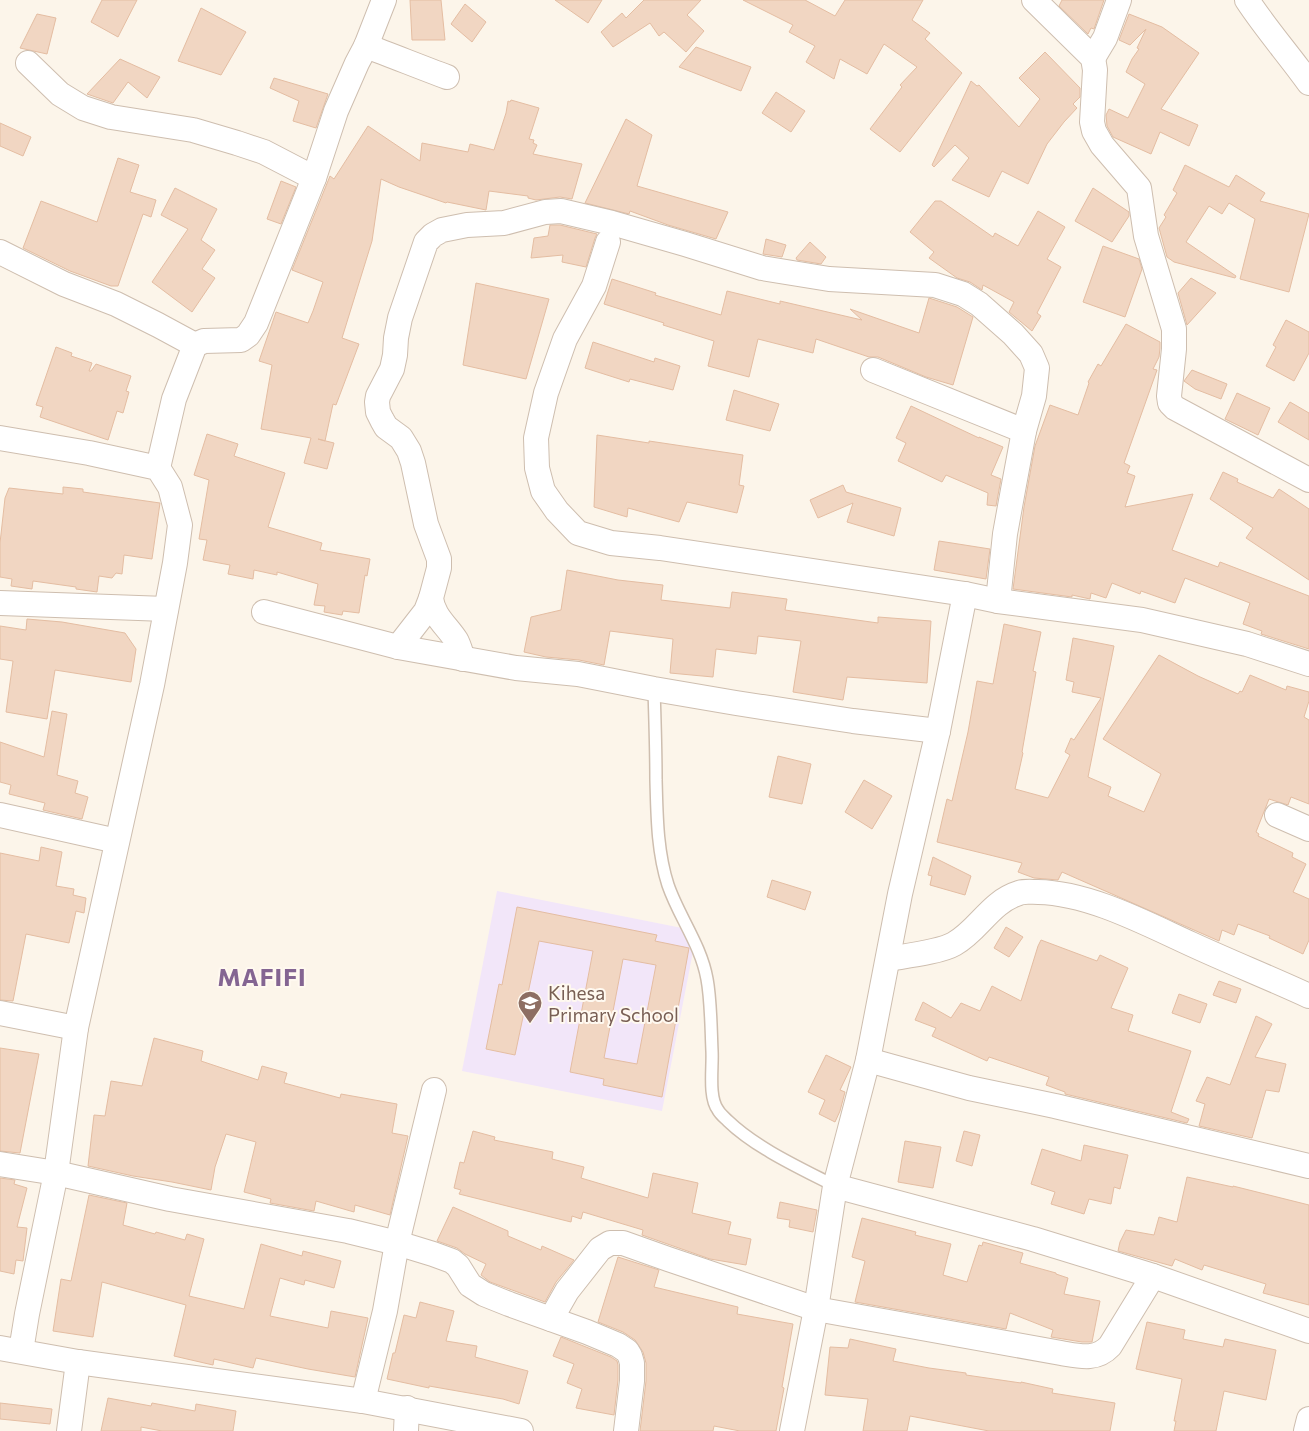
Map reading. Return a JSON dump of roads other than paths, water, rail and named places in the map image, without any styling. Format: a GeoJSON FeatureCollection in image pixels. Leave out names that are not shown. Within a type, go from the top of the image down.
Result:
{"type":"FeatureCollection","features":[{"type":"Feature","properties":{"kind":"street"},"geometry":{"type":"LineString","coordinates":[[384,0],[366,46],[336,111],[314,178],[256,323],[248,335],[241,340],[204,341],[194,345],[174,399],[158,468],[170,487],[180,526],[174,563],[152,685],[76,1028],[56,1173],[26,1314],[11,1350],[78,1362],[363,1401],[406,1420],[520,1431]]}},
{"type":"Feature","properties":{"kind":"street"},"geometry":{"type":"LineString","coordinates":[[1034,0],[1093,58],[1095,70],[1092,122],[1094,131],[1102,145],[1139,188],[1146,236],[1174,329],[1170,403],[1175,408],[1309,480]]}},
{"type":"Feature","properties":{"kind":"street"},"geometry":{"type":"LineString","coordinates":[[1093,58],[1105,38],[1119,0]]}},
{"type":"Feature","properties":{"kind":"street"},"geometry":{"type":"LineString","coordinates":[[1248,0],[1264,26],[1309,83]]}},
{"type":"Feature","properties":{"kind":"street"},"geometry":{"type":"LineString","coordinates":[[366,46],[447,77]]}},
{"type":"Feature","properties":{"kind":"street"},"geometry":{"type":"LineString","coordinates":[[28,63],[60,94],[83,108],[111,117],[193,130],[237,143],[264,152],[314,178]]}},
{"type":"Feature","properties":{"kind":"street"},"geometry":{"type":"LineString","coordinates":[[398,647],[426,611],[439,568],[439,559],[423,511],[409,451],[401,438],[386,427],[378,412],[377,402],[378,396],[392,369],[400,318],[421,252],[426,242],[442,230],[467,225],[504,222],[545,212],[561,211],[648,233],[762,268],[830,279],[935,285],[963,294],[979,304],[1013,334],[1031,354],[1037,368],[1034,396],[1024,431],[1005,534],[998,601]]}},
{"type":"Feature","properties":{"kind":"street"},"geometry":{"type":"LineString","coordinates":[[608,242],[594,286],[565,339],[546,393],[536,438],[537,468],[544,491],[557,511],[578,533],[610,543],[660,548],[965,594],[998,601],[1142,620],[1247,644],[1309,664]]}},
{"type":"Feature","properties":{"kind":"street"},"geometry":{"type":"LineString","coordinates":[[0,252],[64,284],[116,304],[194,345]]}},
{"type":"Feature","properties":{"kind":"street"},"geometry":{"type":"LineString","coordinates":[[873,370],[1024,431]]}},
{"type":"Feature","properties":{"kind":"street"},"geometry":{"type":"LineString","coordinates":[[0,438],[89,453],[158,468]]}},
{"type":"Feature","properties":{"kind":"street"},"geometry":{"type":"LineString","coordinates":[[792,1431],[816,1309],[835,1186],[868,1060],[900,894],[938,731],[965,594]]}},
{"type":"Feature","properties":{"kind":"street"},"geometry":{"type":"LineString","coordinates":[[431,598],[433,608],[444,626],[456,640],[463,659]]}},
{"type":"Feature","properties":{"kind":"street"},"geometry":{"type":"LineString","coordinates":[[0,603],[166,609]]}},
{"type":"Feature","properties":{"kind":"street"},"geometry":{"type":"LineString","coordinates":[[264,612],[398,647],[463,659],[516,668],[578,674],[654,689],[834,718],[938,731]]}},
{"type":"Feature","properties":{"kind":"street"},"geometry":{"type":"LineString","coordinates":[[0,815],[117,841]]}},
{"type":"Feature","properties":{"kind":"street"},"geometry":{"type":"LineString","coordinates":[[1277,815],[1309,829]]}},
{"type":"Feature","properties":{"kind":"street"},"geometry":{"type":"LineString","coordinates":[[888,959],[953,945],[968,934],[986,914],[1004,900],[1020,892],[1054,892],[1089,902],[1155,926],[1309,996]]}},
{"type":"Feature","properties":{"kind":"street"},"geometry":{"type":"LineString","coordinates":[[0,1013],[76,1028]]}},
{"type":"Feature","properties":{"kind":"street"},"geometry":{"type":"LineString","coordinates":[[868,1060],[969,1088],[1056,1106],[1309,1166]]}},
{"type":"Feature","properties":{"kind":"street"},"geometry":{"type":"LineString","coordinates":[[363,1401],[385,1311],[397,1243],[434,1090]]}},
{"type":"Feature","properties":{"kind":"street"},"geometry":{"type":"LineString","coordinates":[[0,1164],[56,1173],[170,1199],[348,1231],[397,1243],[452,1261],[458,1266],[470,1285],[484,1294],[587,1332],[618,1345],[627,1351],[632,1363],[632,1381],[626,1431]]}},
{"type":"Feature","properties":{"kind":"street"},"geometry":{"type":"LineString","coordinates":[[835,1186],[1033,1239],[1153,1276],[1309,1331]]}},
{"type":"Feature","properties":{"kind":"street"},"geometry":{"type":"LineString","coordinates":[[551,1319],[578,1275],[600,1249],[610,1243],[623,1243],[816,1309],[1061,1353],[1096,1356],[1104,1353],[1110,1346],[1153,1276]]}},
{"type":"Feature","properties":{"kind":"street"},"geometry":{"type":"LineString","coordinates":[[69,1431],[78,1362]]}},
{"type":"Feature","properties":{"kind":"street"},"geometry":{"type":"LineString","coordinates":[[1306,1431],[1309,1419]]}},
{"type":"Feature","properties":{"kind":"lane"},"geometry":{"type":"LineString","coordinates":[[654,689],[659,849],[668,884],[677,908],[699,952],[708,981],[712,1092],[717,1110],[735,1128],[753,1140],[796,1166],[835,1186]]}},
{"type":"Feature","properties":{"kind":"place","name":"Kihesa Primary School"},"geometry":{"type":"Point","coordinates":[530,1024]}},
{"type":"Feature","properties":{"kind":"district","name":"MAFIFI"},"geometry":{"type":"Point","coordinates":[262,976]}}]}
